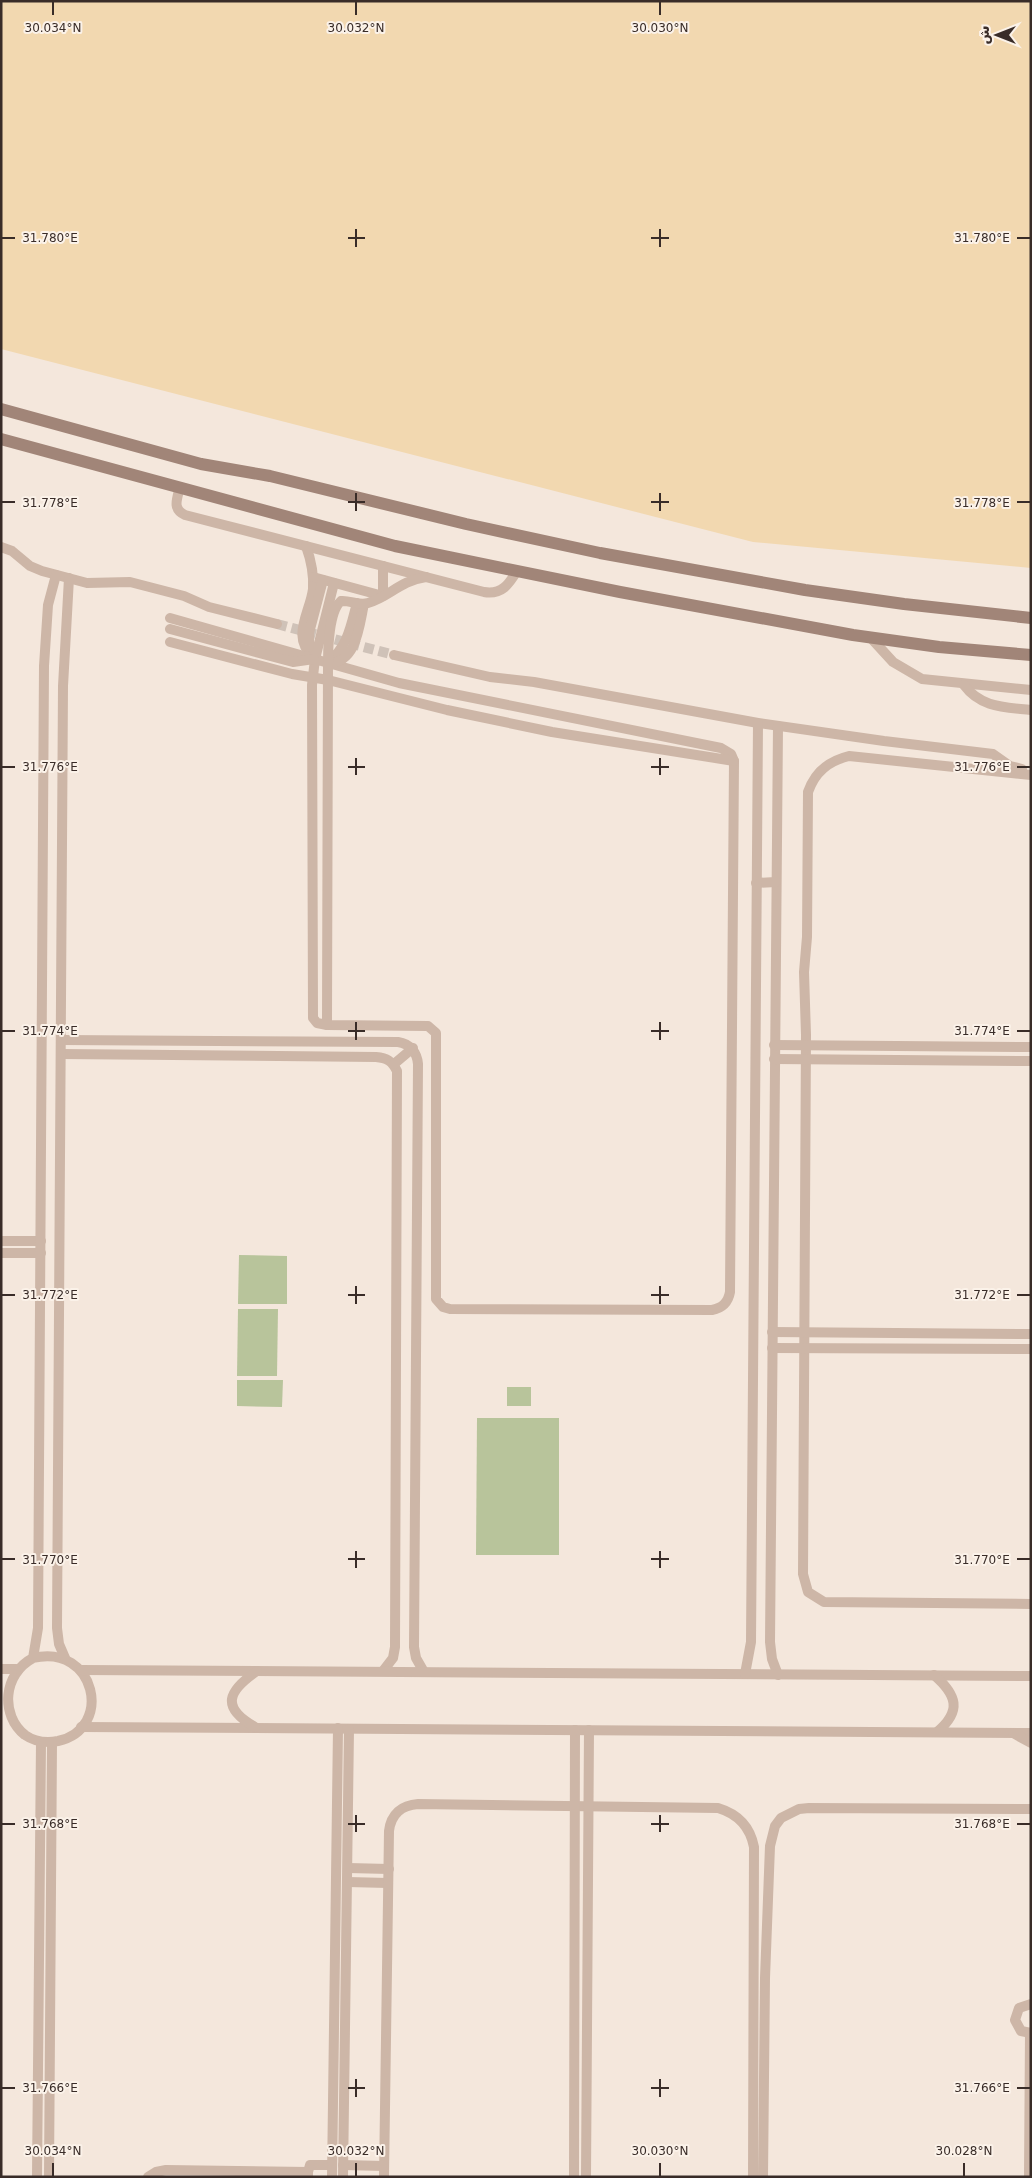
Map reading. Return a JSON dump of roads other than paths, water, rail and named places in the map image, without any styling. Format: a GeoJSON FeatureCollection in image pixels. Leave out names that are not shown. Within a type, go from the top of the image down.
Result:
{"type":"FeatureCollection","features":[{"type":"Feature","properties":{"kind":"main road"},"geometry":{"type":"LineString","coordinates":[[1,409],[201,464],[270,476],[448,520],[600,553],[813,592],[1031,618]]}},
{"type":"Feature","properties":{"kind":"main road"},"geometry":{"type":"LineString","coordinates":[[1,439],[395,546],[716,611],[871,638],[1031,655]]}},
{"type":"Feature","properties":{"kind":"street"},"geometry":{"type":"LineString","coordinates":[[180,487],[176,505],[182,514],[484,592],[493,593],[505,588],[517,571]]}},
{"type":"Feature","properties":{"kind":"street"},"geometry":{"type":"LineString","coordinates":[[306,546],[318,578],[302,634],[304,645],[315,659]]}},
{"type":"Feature","properties":{"kind":"street"},"geometry":{"type":"LineString","coordinates":[[1,547],[16,554],[30,566],[56,575],[93,583],[117,580],[130,582],[184,596],[209,607],[276,624]]}},
{"type":"Feature","properties":{"kind":"street"},"geometry":{"type":"LineString","coordinates":[[383,566],[383,596]]}},
{"type":"Feature","properties":{"kind":"street"},"geometry":{"type":"LineString","coordinates":[[33,1658],[38,1634],[45,649],[48,605],[56,575]]}},
{"type":"Feature","properties":{"kind":"street"},"geometry":{"type":"LineString","coordinates":[[327,1025],[329,640],[337,604],[343,601],[360,604],[383,596],[401,584],[426,577]]}},
{"type":"Feature","properties":{"kind":"street"},"geometry":{"type":"LineString","coordinates":[[65,1658],[57,1635],[64,650],[69,578]]}},
{"type":"Feature","properties":{"kind":"street"},"geometry":{"type":"LineString","coordinates":[[318,578],[383,596]]}},
{"type":"Feature","properties":{"kind":"street"},"geometry":{"type":"LineString","coordinates":[[170,618],[315,659],[328,663],[411,686],[725,749],[732,754],[734,761],[730,1292],[727,1301],[721,1307],[712,1310],[450,1309],[440,1305],[435,1292],[436,1033],[428,1026],[327,1025],[317,1023],[312,1014],[313,677],[315,659],[334,583]]}},
{"type":"Feature","properties":{"kind":"street"},"geometry":{"type":"LineString","coordinates":[[328,663],[338,661],[350,653],[360,604]]}},
{"type":"Feature","properties":{"kind":"street"},"geometry":{"type":"LineString","coordinates":[[170,629],[293,662],[315,659]]}},
{"type":"Feature","properties":{"kind":"street"},"geometry":{"type":"LineString","coordinates":[[871,638],[893,662],[910,674],[929,681],[1031,690]]}},
{"type":"Feature","properties":{"kind":"street"},"geometry":{"type":"LineString","coordinates":[[170,642],[292,674],[328,680],[447,710],[644,748],[734,761]]}},
{"type":"Feature","properties":{"kind":"street"},"geometry":{"type":"LineString","coordinates":[[45,649],[64,650]]}},
{"type":"Feature","properties":{"kind":"street"},"geometry":{"type":"LineString","coordinates":[[394,655],[490,677],[534,682],[758,723],[993,754],[1014,768],[1031,770]]}},
{"type":"Feature","properties":{"kind":"street"},"geometry":{"type":"LineString","coordinates":[[356,687],[361,672]]}},
{"type":"Feature","properties":{"kind":"street"},"geometry":{"type":"LineString","coordinates":[[964,685],[979,699],[991,705],[1031,710]]}},
{"type":"Feature","properties":{"kind":"street"},"geometry":{"type":"LineString","coordinates":[[745,1674],[751,1642],[758,723]]}},
{"type":"Feature","properties":{"kind":"street"},"geometry":{"type":"LineString","coordinates":[[778,726],[770,1642],[772,1659],[778,1675]]}},
{"type":"Feature","properties":{"kind":"street"},"geometry":{"type":"LineString","coordinates":[[644,748],[649,733]]}},
{"type":"Feature","properties":{"kind":"street"},"geometry":{"type":"LineString","coordinates":[[1031,775],[856,756],[835,760],[818,773],[811,785],[807,799],[807,937],[804,1007],[806,1059],[802,1578],[810,1595],[828,1603],[1031,1604]]}},
{"type":"Feature","properties":{"kind":"street"},"geometry":{"type":"LineString","coordinates":[[756,883],[776,882]]}},
{"type":"Feature","properties":{"kind":"street"},"geometry":{"type":"LineString","coordinates":[[43,924],[62,924]]}},
{"type":"Feature","properties":{"kind":"street"},"geometry":{"type":"LineString","coordinates":[[61,1040],[398,1042],[413,1048],[418,1059],[414,1653],[424,1672]]}},
{"type":"Feature","properties":{"kind":"street"},"geometry":{"type":"LineString","coordinates":[[774,1045],[1031,1047]]}},
{"type":"Feature","properties":{"kind":"street"},"geometry":{"type":"LineString","coordinates":[[394,1064],[413,1048]]}},
{"type":"Feature","properties":{"kind":"street"},"geometry":{"type":"LineString","coordinates":[[61,1054],[376,1057],[386,1058],[394,1064],[398,1079],[395,1646],[393,1658],[383,1671]]}},
{"type":"Feature","properties":{"kind":"street"},"geometry":{"type":"LineString","coordinates":[[774,1059],[1031,1061]]}},
{"type":"Feature","properties":{"kind":"street"},"geometry":{"type":"LineString","coordinates":[[398,1110],[418,1110]]}},
{"type":"Feature","properties":{"kind":"street"},"geometry":{"type":"LineString","coordinates":[[41,1124],[61,1123]]}},
{"type":"Feature","properties":{"kind":"street"},"geometry":{"type":"LineString","coordinates":[[754,1214],[773,1213]]}},
{"type":"Feature","properties":{"kind":"street"},"geometry":{"type":"LineString","coordinates":[[1,1241],[41,1241]]}},
{"type":"Feature","properties":{"kind":"street"},"geometry":{"type":"LineString","coordinates":[[1,1253],[41,1253]]}},
{"type":"Feature","properties":{"kind":"street"},"geometry":{"type":"LineString","coordinates":[[772,1332],[1031,1334]]}},
{"type":"Feature","properties":{"kind":"street"},"geometry":{"type":"LineString","coordinates":[[772,1348],[1031,1349]]}},
{"type":"Feature","properties":{"kind":"street"},"geometry":{"type":"LineString","coordinates":[[752,1498],[772,1498]]}},
{"type":"Feature","properties":{"kind":"street"},"geometry":{"type":"LineString","coordinates":[[39,1499],[58,1499]]}},
{"type":"Feature","properties":{"kind":"street"},"geometry":{"type":"LineString","coordinates":[[396,1542],[415,1543]]}},
{"type":"Feature","properties":{"kind":"street"},"geometry":{"type":"LineString","coordinates":[[54,1655],[65,1658],[81,1670],[88,1680],[92,1692],[92,1705],[88,1717],[81,1727],[63,1740],[41,1742],[21,1733],[13,1724],[7,1711],[5,1696],[8,1682],[16,1669],[33,1658],[54,1655]]}},
{"type":"Feature","properties":{"kind":"street"},"geometry":{"type":"LineString","coordinates":[[1,1669],[16,1669]]}},
{"type":"Feature","properties":{"kind":"street"},"geometry":{"type":"LineString","coordinates":[[81,1670],[1031,1676]]}},
{"type":"Feature","properties":{"kind":"street"},"geometry":{"type":"LineString","coordinates":[[257,1671],[236,1687],[231,1700],[235,1714],[257,1728]]}},
{"type":"Feature","properties":{"kind":"street"},"geometry":{"type":"LineString","coordinates":[[934,1675],[948,1687],[954,1706],[950,1719],[936,1732]]}},
{"type":"Feature","properties":{"kind":"street"},"geometry":{"type":"LineString","coordinates":[[1,1724],[13,1724]]}},
{"type":"Feature","properties":{"kind":"street"},"geometry":{"type":"LineString","coordinates":[[81,1727],[1031,1733]]}},
{"type":"Feature","properties":{"kind":"street"},"geometry":{"type":"LineString","coordinates":[[332,2177],[338,1728]]}},
{"type":"Feature","properties":{"kind":"street"},"geometry":{"type":"LineString","coordinates":[[343,2177],[349,1729]]}},
{"type":"Feature","properties":{"kind":"street"},"geometry":{"type":"LineString","coordinates":[[574,2177],[575,1730]]}},
{"type":"Feature","properties":{"kind":"street"},"geometry":{"type":"LineString","coordinates":[[586,2177],[590,1806],[589,1730]]}},
{"type":"Feature","properties":{"kind":"street"},"geometry":{"type":"LineString","coordinates":[[1012,1733],[1031,1743]]}},
{"type":"Feature","properties":{"kind":"street"},"geometry":{"type":"LineString","coordinates":[[37,2177],[41,1742]]}},
{"type":"Feature","properties":{"kind":"street"},"geometry":{"type":"LineString","coordinates":[[49,2177],[52,1742]]}},
{"type":"Feature","properties":{"kind":"street"},"geometry":{"type":"LineString","coordinates":[[384,2177],[390,1824],[396,1813],[406,1806],[418,1804],[718,1808],[736,1815],[748,1829],[754,1847],[753,2177]]}},
{"type":"Feature","properties":{"kind":"street"},"geometry":{"type":"LineString","coordinates":[[763,2177],[766,1939],[770,1846],[775,1826],[790,1812],[809,1808],[1031,1809]]}},
{"type":"Feature","properties":{"kind":"street"},"geometry":{"type":"LineString","coordinates":[[348,1868],[389,1868]]}},
{"type":"Feature","properties":{"kind":"street"},"geometry":{"type":"LineString","coordinates":[[348,1882],[388,1883]]}},
{"type":"Feature","properties":{"kind":"street"},"geometry":{"type":"LineString","coordinates":[[1029,2177],[1030,2033],[1018,2028],[1014,2020],[1019,2008],[1031,2004]]}},
{"type":"Feature","properties":{"kind":"street"},"geometry":{"type":"LineString","coordinates":[[148,2177],[156,2172],[166,2170],[225,2174],[308,2174],[310,2165],[332,2165]]}},
{"type":"Feature","properties":{"kind":"street"},"geometry":{"type":"LineString","coordinates":[[343,2165],[384,2166]]}},
{"type":"Feature","properties":{"kind":"tunnel"},"geometry":{"type":"LineString","coordinates":[[277,624],[394,655]]}}]}
